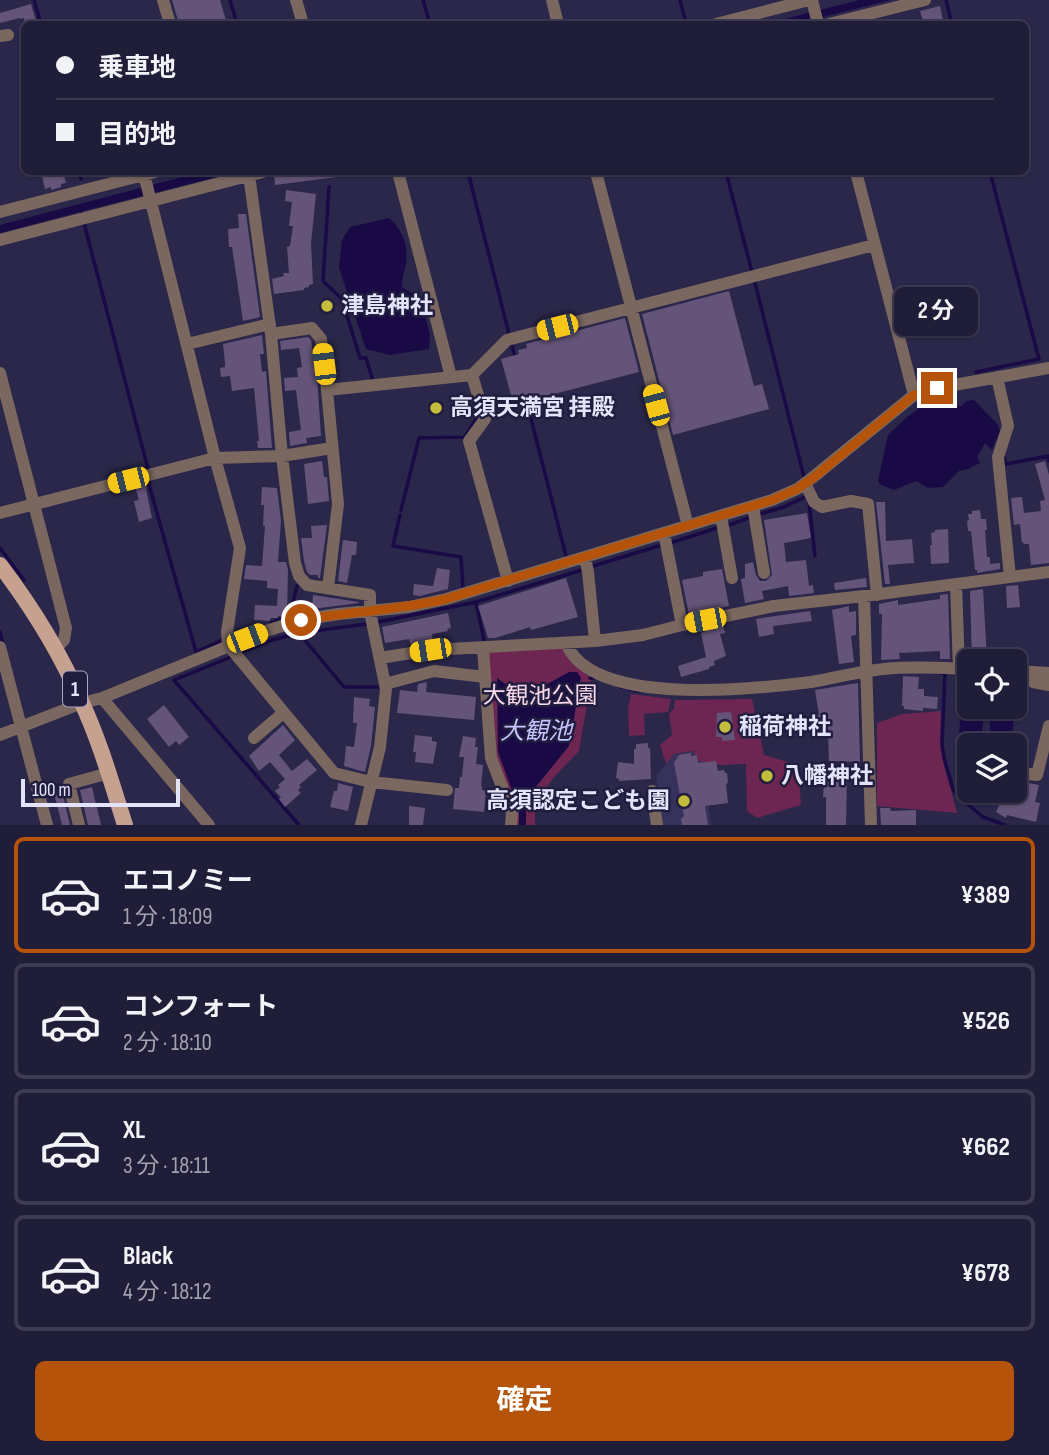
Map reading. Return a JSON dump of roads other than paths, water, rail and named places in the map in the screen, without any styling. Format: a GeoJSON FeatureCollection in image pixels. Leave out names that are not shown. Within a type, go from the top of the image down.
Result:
{"type":"FeatureCollection","features":[{"type":"Feature","properties":{"kind":"main road","name":"1"},"geometry":{"type":"LineString","coordinates":[[0,565],[55,649],[82,703],[109,773],[125,825]]}},
{"type":"Feature","properties":{"kind":"street"},"geometry":{"type":"LineString","coordinates":[[163,0],[169,21]]}},
{"type":"Feature","properties":{"kind":"street"},"geometry":{"type":"LineString","coordinates":[[296,0],[302,21]]}},
{"type":"Feature","properties":{"kind":"street"},"geometry":{"type":"LineString","coordinates":[[552,0],[557,21]]}},
{"type":"Feature","properties":{"kind":"street"},"geometry":{"type":"LineString","coordinates":[[744,21],[925,0]]}},
{"type":"Feature","properties":{"kind":"street"},"geometry":{"type":"LineString","coordinates":[[0,212],[148,175],[150,199],[240,548],[227,632],[228,645],[334,773],[371,782],[447,790]]}},
{"type":"Feature","properties":{"kind":"street"},"geometry":{"type":"LineString","coordinates":[[0,240],[245,175]]}},
{"type":"Feature","properties":{"kind":"street"},"geometry":{"type":"LineString","coordinates":[[253,175],[295,562],[299,576],[307,584],[370,595],[370,612],[385,684],[380,747],[361,825]]}},
{"type":"Feature","properties":{"kind":"street"},"geometry":{"type":"LineString","coordinates":[[399,175],[451,377]]}},
{"type":"Feature","properties":{"kind":"street"},"geometry":{"type":"LineString","coordinates":[[597,175],[688,526]]}},
{"type":"Feature","properties":{"kind":"street"},"geometry":{"type":"LineString","coordinates":[[857,175],[914,395]]}},
{"type":"Feature","properties":{"kind":"street"},"geometry":{"type":"LineString","coordinates":[[327,390],[472,375],[507,340],[874,245]]}},
{"type":"Feature","properties":{"kind":"street"},"geometry":{"type":"LineString","coordinates":[[187,344],[270,329],[312,328],[321,339],[338,504],[328,588]]}},
{"type":"Feature","properties":{"kind":"street"},"geometry":{"type":"LineString","coordinates":[[0,735],[82,703],[102,698],[228,645],[301,620],[409,607],[446,599],[772,500],[797,489],[914,395],[937,388],[1049,368]]}},
{"type":"Feature","properties":{"kind":"street"},"geometry":{"type":"LineString","coordinates":[[0,373],[66,628],[64,640],[55,649]]}},
{"type":"Feature","properties":{"kind":"street"},"geometry":{"type":"LineString","coordinates":[[472,375],[485,419],[469,441],[508,581]]}},
{"type":"Feature","properties":{"kind":"street"},"geometry":{"type":"LineString","coordinates":[[997,377],[1008,426],[998,457],[1010,577]]}},
{"type":"Feature","properties":{"kind":"street"},"geometry":{"type":"LineString","coordinates":[[0,513],[215,458],[282,456],[332,448]]}},
{"type":"Feature","properties":{"kind":"street"},"geometry":{"type":"LineString","coordinates":[[805,483],[814,502],[822,507],[851,501],[868,504],[871,596],[867,671],[871,825]]}},
{"type":"Feature","properties":{"kind":"street"},"geometry":{"type":"LineString","coordinates":[[753,506],[764,573]]}},
{"type":"Feature","properties":{"kind":"street"},"geometry":{"type":"LineString","coordinates":[[721,516],[732,579]]}},
{"type":"Feature","properties":{"kind":"street"},"geometry":{"type":"LineString","coordinates":[[664,533],[682,625]]}},
{"type":"Feature","properties":{"kind":"street"},"geometry":{"type":"LineString","coordinates":[[584,558],[588,572],[595,641]]}},
{"type":"Feature","properties":{"kind":"street"},"geometry":{"type":"LineString","coordinates":[[380,658],[430,650],[595,641],[643,635],[774,606],[1049,572]]}},
{"type":"Feature","properties":{"kind":"street"},"geometry":{"type":"LineString","coordinates":[[956,584],[962,649]]}},
{"type":"Feature","properties":{"kind":"street"},"geometry":{"type":"LineString","coordinates":[[566,643],[581,662],[608,678],[637,685],[686,691],[738,690],[910,667],[957,669]]}},
{"type":"Feature","properties":{"kind":"street"},"geometry":{"type":"LineString","coordinates":[[0,647],[47,825]]}},
{"type":"Feature","properties":{"kind":"street"},"geometry":{"type":"LineString","coordinates":[[483,648],[491,758],[512,813],[511,825]]}},
{"type":"Feature","properties":{"kind":"street"},"geometry":{"type":"LineString","coordinates":[[385,684],[434,671],[485,677]]}},
{"type":"Feature","properties":{"kind":"street"},"geometry":{"type":"LineString","coordinates":[[1027,672],[1049,673]]}},
{"type":"Feature","properties":{"kind":"street"},"geometry":{"type":"LineString","coordinates":[[1034,672],[1033,682],[1049,685]]}},
{"type":"Feature","properties":{"kind":"street"},"geometry":{"type":"LineString","coordinates":[[102,698],[209,825]]}},
{"type":"Feature","properties":{"kind":"street"},"geometry":{"type":"LineString","coordinates":[[254,738],[283,713]]}},
{"type":"Feature","properties":{"kind":"street"},"geometry":{"type":"LineString","coordinates":[[1027,774],[1037,775],[1049,726]]}},
{"type":"Feature","properties":{"kind":"street"},"geometry":{"type":"LineString","coordinates":[[79,825],[69,784],[109,773]]}},
{"type":"Feature","properties":{"kind":"street"},"geometry":{"type":"LineString","coordinates":[[652,791],[657,825]]}},
{"type":"Feature","properties":{"kind":"water"},"geometry":{"type":"Polygon","coordinates":[[[859,0],[891,0],[806,21],[777,21],[859,0]]]}},
{"type":"Feature","properties":{"kind":"water"},"geometry":{"type":"Polygon","coordinates":[[[190,175],[224,175],[83,211],[83,214],[79,212],[0,233],[0,225],[190,175]]]}},
{"type":"Feature","properties":{"kind":"water"},"geometry":{"type":"Polygon","coordinates":[[[389,218],[401,233],[405,244],[407,257],[402,287],[421,299],[430,335],[429,349],[390,355],[366,349],[339,268],[342,240],[350,227],[389,218]]]}},
{"type":"Feature","properties":{"kind":"water"},"geometry":{"type":"Polygon","coordinates":[[[974,400],[998,425],[1000,431],[992,450],[985,443],[977,457],[980,463],[959,471],[943,487],[928,488],[916,481],[894,490],[881,485],[878,481],[888,435],[907,417],[921,407],[961,406],[966,401],[974,400]]]}},
{"type":"Feature","properties":{"kind":"water","name":"大観池"},"geometry":{"type":"Polygon","coordinates":[[[569,672],[577,672],[581,678],[569,746],[526,799],[526,825],[519,825],[517,804],[498,752],[497,678],[524,697],[569,672]]]}},
{"type":"Feature","properties":{"kind":"water"},"geometry":{"type":"Polygon","coordinates":[[[960,719],[983,719],[982,733],[959,733],[960,719]]]}},
{"type":"Feature","properties":{"kind":"water"},"geometry":{"type":"Polygon","coordinates":[[[990,719],[1014,719],[1013,733],[990,733],[990,719]]]}},
{"type":"Feature","properties":{"kind":"waterway"},"geometry":{"type":"LineString","coordinates":[[34,0],[40,21]]}},
{"type":"Feature","properties":{"kind":"waterway"},"geometry":{"type":"LineString","coordinates":[[230,0],[236,21]]}},
{"type":"Feature","properties":{"kind":"waterway"},"geometry":{"type":"LineString","coordinates":[[423,0],[429,21]]}},
{"type":"Feature","properties":{"kind":"waterway"},"geometry":{"type":"LineString","coordinates":[[680,0],[685,21]]}},
{"type":"Feature","properties":{"kind":"waterway"},"geometry":{"type":"LineString","coordinates":[[946,0],[951,21]]}},
{"type":"Feature","properties":{"kind":"waterway"},"geometry":{"type":"LineString","coordinates":[[80,175],[81,179]]}},
{"type":"Feature","properties":{"kind":"waterway"},"geometry":{"type":"LineString","coordinates":[[469,175],[509,334]]}},
{"type":"Feature","properties":{"kind":"waterway"},"geometry":{"type":"LineString","coordinates":[[727,175],[752,272]]}},
{"type":"Feature","properties":{"kind":"waterway"},"geometry":{"type":"LineString","coordinates":[[976,372],[1039,359],[991,175]]}},
{"type":"Feature","properties":{"kind":"waterway"},"geometry":{"type":"LineString","coordinates":[[329,187],[323,281],[342,299],[360,358],[366,358],[373,381]]}},
{"type":"Feature","properties":{"kind":"waterway"},"geometry":{"type":"LineString","coordinates":[[84,223],[148,469]]}},
{"type":"Feature","properties":{"kind":"waterway"},"geometry":{"type":"LineString","coordinates":[[754,279],[804,477]]}},
{"type":"Feature","properties":{"kind":"waterway"},"geometry":{"type":"LineString","coordinates":[[511,342],[515,357]]}},
{"type":"Feature","properties":{"kind":"waterway"},"geometry":{"type":"LineString","coordinates":[[526,399],[566,556]]}},
{"type":"Feature","properties":{"kind":"waterway"},"geometry":{"type":"LineString","coordinates":[[401,510],[419,438],[465,437],[478,413]]}},
{"type":"Feature","properties":{"kind":"waterway"},"geometry":{"type":"LineString","coordinates":[[1004,458],[1006,464],[1048,456],[1049,461]]}},
{"type":"Feature","properties":{"kind":"waterway"},"geometry":{"type":"LineString","coordinates":[[148,481],[196,652],[222,640]]}},
{"type":"Feature","properties":{"kind":"waterway"},"geometry":{"type":"LineString","coordinates":[[760,514],[807,496]]}},
{"type":"Feature","properties":{"kind":"waterway"},"geometry":{"type":"LineString","coordinates":[[809,502],[815,556]]}},
{"type":"Feature","properties":{"kind":"waterway"},"geometry":{"type":"LineString","coordinates":[[400,515],[393,546],[461,557],[463,589]]}},
{"type":"Feature","properties":{"kind":"waterway"},"geometry":{"type":"LineString","coordinates":[[729,525],[751,517]]}},
{"type":"Feature","properties":{"kind":"waterway"},"geometry":{"type":"LineString","coordinates":[[670,543],[717,528]]}},
{"type":"Feature","properties":{"kind":"waterway"},"geometry":{"type":"LineString","coordinates":[[593,566],[662,545]]}},
{"type":"Feature","properties":{"kind":"waterway"},"geometry":{"type":"LineString","coordinates":[[0,548],[24,580]]}},
{"type":"Feature","properties":{"kind":"waterway"},"geometry":{"type":"LineString","coordinates":[[378,622],[476,602],[582,570]]}},
{"type":"Feature","properties":{"kind":"waterway"},"geometry":{"type":"LineString","coordinates":[[271,623],[293,615],[297,586]]}},
{"type":"Feature","properties":{"kind":"waterway"},"geometry":{"type":"LineString","coordinates":[[476,602],[484,640]]}},
{"type":"Feature","properties":{"kind":"waterway"},"geometry":{"type":"LineString","coordinates":[[240,653],[299,633],[367,624]]}},
{"type":"Feature","properties":{"kind":"waterway"},"geometry":{"type":"LineString","coordinates":[[232,637],[260,627]]}},
{"type":"Feature","properties":{"kind":"waterway"},"geometry":{"type":"LineString","coordinates":[[0,632],[3,644]]}},
{"type":"Feature","properties":{"kind":"waterway"},"geometry":{"type":"LineString","coordinates":[[299,633],[344,687],[378,687]]}},
{"type":"Feature","properties":{"kind":"waterway"},"geometry":{"type":"LineString","coordinates":[[231,657],[174,680],[299,825]]}},
{"type":"Feature","properties":{"kind":"waterway"},"geometry":{"type":"LineString","coordinates":[[941,673],[945,673],[942,744],[953,789],[983,817],[1005,825]]}},
{"type":"Feature","properties":{"kind":"waterway"},"geometry":{"type":"LineString","coordinates":[[621,687],[638,691]]}},
{"type":"Feature","properties":{"kind":"place","name":"津島神社"},"geometry":{"type":"Point","coordinates":[327,306]}},
{"type":"Feature","properties":{"kind":"place","name":"高須天満宮 拝殿"},"geometry":{"type":"Point","coordinates":[436,408]}},
{"type":"Feature","properties":{"kind":"place","name":"稲荷神社"},"geometry":{"type":"Point","coordinates":[725,727]}},
{"type":"Feature","properties":{"kind":"place","name":"八幡神社"},"geometry":{"type":"Point","coordinates":[767,776]}},
{"type":"Feature","properties":{"kind":"place","name":"高須認定こども園"},"geometry":{"type":"Point","coordinates":[684,801]}},
{"type":"Feature","properties":{"kind":"park label","name":"大観池公園"},"geometry":{"type":"Point","coordinates":[540,696]}}]}
